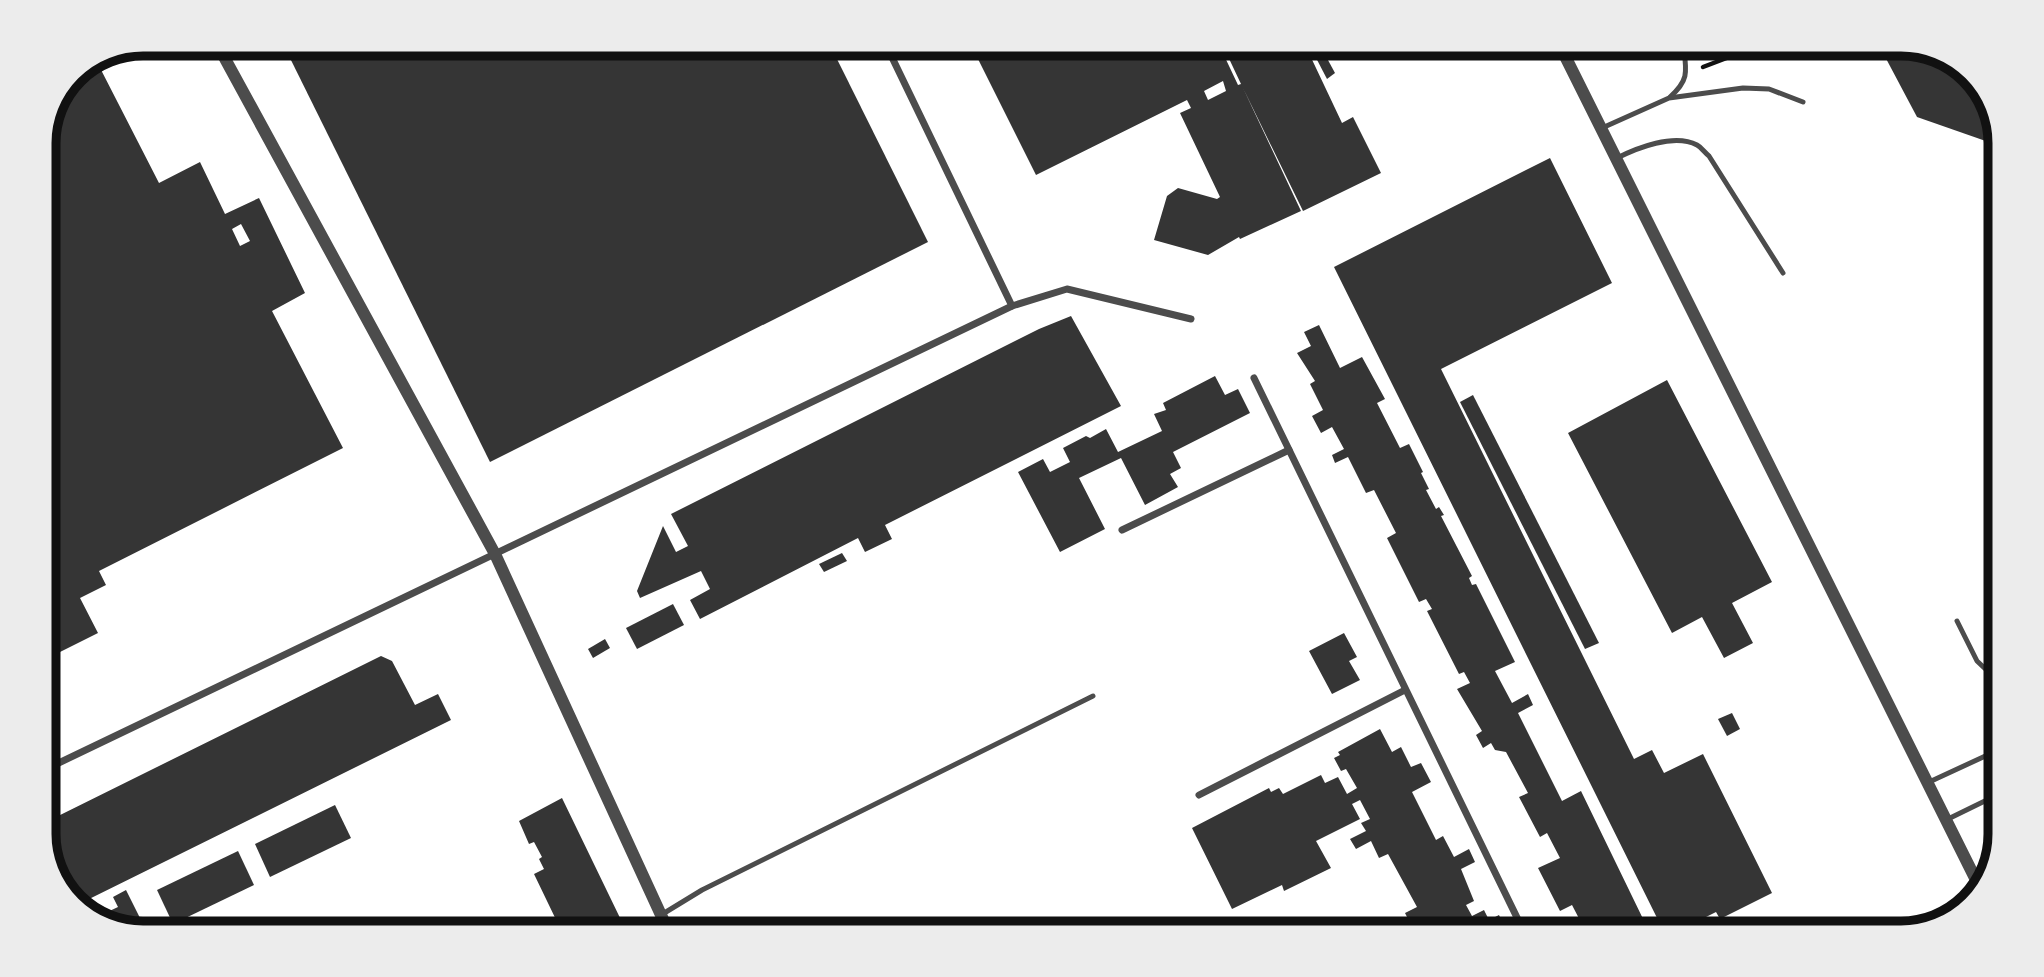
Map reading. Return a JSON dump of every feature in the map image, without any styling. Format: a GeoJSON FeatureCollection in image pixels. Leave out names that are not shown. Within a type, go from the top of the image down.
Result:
{"type":"FeatureCollection","features":[{"type":"Feature","properties":{"kind":"street"},"geometry":{"type":"LineString","coordinates":[[222,56],[495,554],[664,921]]}},
{"type":"Feature","properties":{"kind":"street"},"geometry":{"type":"LineString","coordinates":[[891,56],[1012,306]]}},
{"type":"Feature","properties":{"kind":"street"},"geometry":{"type":"LineString","coordinates":[[1565,56],[1975,879]]}},
{"type":"Feature","properties":{"kind":"street"},"geometry":{"type":"LineString","coordinates":[[56,764],[1012,306],[1067,289],[1191,319]]}},
{"type":"Feature","properties":{"kind":"street"},"geometry":{"type":"LineString","coordinates":[[1254,378],[1519,921]]}},
{"type":"Feature","properties":{"kind":"street"},"geometry":{"type":"LineString","coordinates":[[1122,530],[1289,450]]}},
{"type":"Feature","properties":{"kind":"street"},"geometry":{"type":"LineString","coordinates":[[1199,795],[1405,690]]}},
{"type":"Feature","properties":{"kind":"lane"},"geometry":{"type":"LineString","coordinates":[[1669,98],[1682,86],[1686,74],[1684,56]]}},
{"type":"Feature","properties":{"kind":"lane"},"geometry":{"type":"LineString","coordinates":[[1602,128],[1669,98],[1743,89],[1769,89],[1803,102]]}},
{"type":"Feature","properties":{"kind":"lane"},"geometry":{"type":"LineString","coordinates":[[1617,158],[1644,145],[1681,141],[1697,145],[1709,156],[1783,273]]}},
{"type":"Feature","properties":{"kind":"lane"},"geometry":{"type":"LineString","coordinates":[[1957,621],[1977,661],[1988,672]]}},
{"type":"Feature","properties":{"kind":"lane"},"geometry":{"type":"LineString","coordinates":[[661,915],[702,890],[1093,696]]}},
{"type":"Feature","properties":{"kind":"lane"},"geometry":{"type":"LineString","coordinates":[[1927,783],[1988,753]]}},
{"type":"Feature","properties":{"kind":"lane"},"geometry":{"type":"LineString","coordinates":[[1946,820],[1988,799]]}},
{"type":"Feature","properties":{"kind":"path"},"geometry":{"type":"LineString","coordinates":[[1686,74],[1732,56]]}},
{"type":"Feature","properties":{"kind":"building"},"geometry":{"type":"Polygon","coordinates":[[[289,56],[835,56],[928,242],[490,462],[289,56]]]}},
{"type":"Feature","properties":{"kind":"building"},"geometry":{"type":"Polygon","coordinates":[[[976,56],[1224,56],[1238,85],[1241,84],[1228,56],[1310,56],[1342,123],[1353,117],[1381,173],[1303,211],[1243,88],[1301,211],[1240,239],[1239,237],[1208,255],[1154,240],[1167,196],[1178,188],[1217,199],[1220,197],[1180,113],[1191,108],[1187,100],[1036,175],[976,56]],[[1223,81],[1204,91],[1208,100],[1226,91],[1223,81]]]}},
{"type":"Feature","properties":{"kind":"building"},"geometry":{"type":"Polygon","coordinates":[[[1315,56],[1326,56],[1335,73],[1327,79],[1315,56]]]}},
{"type":"Feature","properties":{"kind":"building"},"geometry":{"type":"Polygon","coordinates":[[[1885,56],[1918,58],[1935,63],[1954,74],[1967,85],[1979,104],[1988,142],[1917,117],[1885,56]]]}},
{"type":"Feature","properties":{"kind":"building"},"geometry":{"type":"Polygon","coordinates":[[[100,68],[159,183],[200,162],[225,214],[259,198],[305,293],[272,311],[343,448],[99,571],[106,585],[80,598],[98,633],[56,654],[56,137],[65,104],[85,77],[100,68]],[[241,224],[232,229],[240,246],[250,241],[241,224]]]}},
{"type":"Feature","properties":{"kind":"building"},"geometry":{"type":"Polygon","coordinates":[[[1550,158],[1612,283],[1441,369],[1634,759],[1652,750],[1664,773],[1703,754],[1772,893],[1720,919],[1716,912],[1698,921],[1659,921],[1334,267],[1550,158]]]}},
{"type":"Feature","properties":{"kind":"building"},"geometry":{"type":"Polygon","coordinates":[[[1071,316],[1121,406],[885,525],[892,539],[865,552],[858,538],[700,619],[690,600],[710,589],[701,571],[640,598],[637,591],[663,526],[676,552],[688,546],[671,514],[1039,329],[1071,316]]]}},
{"type":"Feature","properties":{"kind":"building"},"geometry":{"type":"Polygon","coordinates":[[[1319,325],[1340,368],[1362,357],[1385,399],[1377,403],[1400,448],[1409,444],[1423,472],[1421,473],[1429,489],[1426,490],[1436,509],[1439,507],[1444,515],[1441,516],[1472,576],[1469,578],[1472,585],[1476,584],[1515,662],[1495,671],[1512,703],[1528,694],[1533,705],[1518,713],[1562,801],[1581,791],[1644,921],[1580,921],[1572,905],[1560,911],[1538,868],[1560,858],[1547,833],[1540,837],[1519,797],[1528,793],[1506,752],[1495,750],[1491,743],[1483,748],[1476,735],[1482,731],[1457,689],[1470,683],[1464,672],[1459,674],[1427,611],[1432,609],[1426,599],[1419,602],[1387,538],[1396,533],[1374,490],[1366,493],[1348,457],[1335,463],[1332,455],[1344,449],[1332,427],[1321,433],[1312,416],[1323,410],[1310,384],[1315,381],[1297,353],[1311,346],[1304,332],[1319,325]]]}},
{"type":"Feature","properties":{"kind":"building"},"geometry":{"type":"Polygon","coordinates":[[[1215,376],[1225,395],[1238,389],[1250,413],[1173,452],[1181,468],[1170,474],[1178,487],[1145,505],[1121,458],[1079,478],[1105,529],[1060,552],[1018,472],[1043,459],[1050,472],[1070,462],[1063,448],[1106,429],[1118,452],[1162,431],[1154,414],[1166,410],[1163,403],[1215,376]]]}},
{"type":"Feature","properties":{"kind":"building"},"geometry":{"type":"Polygon","coordinates":[[[1667,380],[1772,582],[1732,603],[1753,643],[1724,658],[1702,617],[1672,633],[1568,433],[1667,380]]]}},
{"type":"Feature","properties":{"kind":"building"},"geometry":{"type":"Polygon","coordinates":[[[1473,395],[1599,643],[1585,649],[1460,402],[1473,395]]]}},
{"type":"Feature","properties":{"kind":"building"},"geometry":{"type":"Polygon","coordinates":[[[842,553],[847,561],[824,572],[819,564],[842,553]]]}},
{"type":"Feature","properties":{"kind":"building"},"geometry":{"type":"Polygon","coordinates":[[[673,604],[684,625],[637,649],[626,628],[673,604]]]}},
{"type":"Feature","properties":{"kind":"building"},"geometry":{"type":"Polygon","coordinates":[[[1344,633],[1357,657],[1349,661],[1360,680],[1332,694],[1309,651],[1344,633]]]}},
{"type":"Feature","properties":{"kind":"building"},"geometry":{"type":"Polygon","coordinates":[[[605,639],[610,648],[593,658],[588,649],[605,639]]]}},
{"type":"Feature","properties":{"kind":"building"},"geometry":{"type":"Polygon","coordinates":[[[381,656],[392,661],[415,705],[438,694],[451,720],[87,900],[74,887],[63,868],[56,840],[56,817],[381,656]]]}},
{"type":"Feature","properties":{"kind":"building"},"geometry":{"type":"Polygon","coordinates":[[[1732,713],[1740,729],[1727,736],[1718,719],[1732,713]]]}},
{"type":"Feature","properties":{"kind":"building"},"geometry":{"type":"Polygon","coordinates":[[[1380,729],[1392,752],[1401,747],[1411,767],[1421,763],[1431,782],[1412,792],[1436,840],[1443,836],[1454,857],[1469,849],[1475,862],[1461,869],[1474,901],[1466,905],[1472,916],[1484,910],[1489,920],[1499,915],[1502,921],[1409,921],[1405,913],[1417,907],[1388,854],[1379,858],[1371,841],[1356,849],[1350,839],[1366,831],[1361,823],[1370,819],[1360,800],[1352,804],[1360,819],[1316,841],[1331,868],[1284,891],[1282,885],[1232,909],[1192,828],[1269,788],[1271,792],[1279,788],[1283,794],[1321,775],[1325,783],[1338,777],[1347,794],[1357,788],[1346,769],[1341,771],[1334,758],[1340,755],[1338,752],[1380,729]]]}},
{"type":"Feature","properties":{"kind":"building"},"geometry":{"type":"Polygon","coordinates":[[[562,798],[622,921],[557,921],[534,874],[544,869],[539,859],[542,857],[534,842],[529,844],[519,821],[562,798]]]}},
{"type":"Feature","properties":{"kind":"building"},"geometry":{"type":"Polygon","coordinates":[[[335,805],[351,838],[270,877],[255,844],[335,805]]]}},
{"type":"Feature","properties":{"kind":"building"},"geometry":{"type":"Polygon","coordinates":[[[238,851],[254,885],[179,921],[172,921],[157,890],[238,851]]]}},
{"type":"Feature","properties":{"kind":"building"},"geometry":{"type":"Polygon","coordinates":[[[126,890],[141,921],[106,913],[118,907],[113,897],[126,890]]]}}]}
